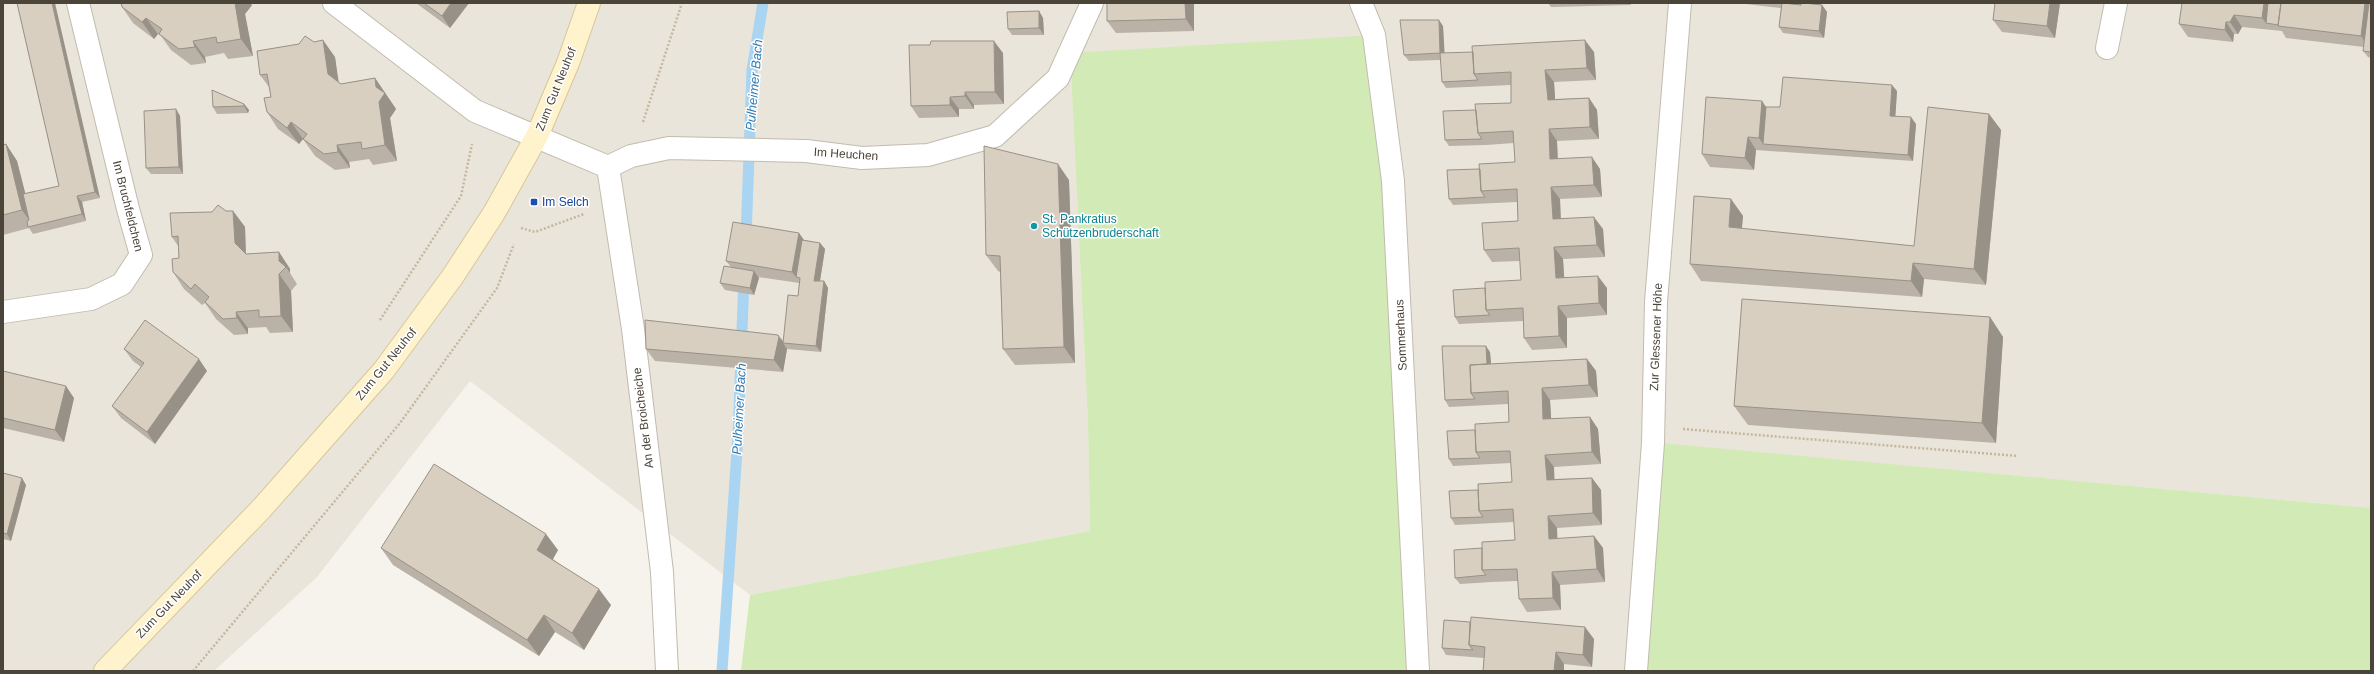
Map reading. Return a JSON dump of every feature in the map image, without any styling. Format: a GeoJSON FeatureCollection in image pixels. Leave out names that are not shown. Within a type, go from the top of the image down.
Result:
{"type":"FeatureCollection","features":[{"type":"Feature","properties":{"kind":"main road","name":"Zum Gut Neuhof"},"geometry":{"type":"LineString","coordinates":[[105,671],[262,508],[384,370],[453,276],[494,213],[537,136],[568,63],[589,3]]}},
{"type":"Feature","properties":{"kind":"street","name":"Im Bruchfeldchen"},"geometry":{"type":"LineString","coordinates":[[3,312],[91,299],[122,284],[142,255],[128,209],[78,3]]}},
{"type":"Feature","properties":{"kind":"street"},"geometry":{"type":"LineString","coordinates":[[334,3],[468,106],[486,116],[537,136],[608,167]]}},
{"type":"Feature","properties":{"kind":"street","name":"Im Heuchen"},"geometry":{"type":"LineString","coordinates":[[608,167],[631,156],[669,148],[806,151],[862,158],[928,155],[995,136],[1058,78],[1092,3]]}},
{"type":"Feature","properties":{"kind":"street","name":"Sommerhaus"},"geometry":{"type":"LineString","coordinates":[[1361,3],[1374,35],[1393,181],[1418,671]]}},
{"type":"Feature","properties":{"kind":"street","name":"Zur Glessener Höhe"},"geometry":{"type":"LineString","coordinates":[[1636,671],[1653,426],[1656,302],[1680,3]]}},
{"type":"Feature","properties":{"kind":"street"},"geometry":{"type":"LineString","coordinates":[[2107,48],[2116,3]]}},
{"type":"Feature","properties":{"kind":"street","name":"An der Broicheiche"},"geometry":{"type":"LineString","coordinates":[[608,167],[615,202],[633,329],[662,572],[668,671]]}},
{"type":"Feature","properties":{"kind":"path"},"geometry":{"type":"LineString","coordinates":[[631,156],[682,3]]}},
{"type":"Feature","properties":{"kind":"path"},"geometry":{"type":"LineString","coordinates":[[376,325],[461,196],[473,139],[486,116]]}},
{"type":"Feature","properties":{"kind":"path"},"geometry":{"type":"LineString","coordinates":[[494,213],[519,228],[535,232],[615,202]]}},
{"type":"Feature","properties":{"kind":"path"},"geometry":{"type":"LineString","coordinates":[[516,235],[523,221]]}},
{"type":"Feature","properties":{"kind":"path"},"geometry":{"type":"LineString","coordinates":[[193,671],[400,423],[497,288],[514,242]]}},
{"type":"Feature","properties":{"kind":"path"},"geometry":{"type":"LineString","coordinates":[[1653,426],[2018,456]]}},
{"type":"Feature","properties":{"kind":"shaded area"},"geometry":{"type":"Polygon","coordinates":[[[3,3],[2371,3],[2371,508],[1653,443],[1636,671],[1418,671],[1070,53],[1088,423],[1090,531],[750,595],[470,381],[317,577],[214,671],[3,671],[3,3]]]}},
{"type":"Feature","properties":{"kind":"green space"},"geometry":{"type":"Polygon","coordinates":[[[1374,35],[1418,671],[741,671],[750,595],[1090,531],[1088,423],[1070,53],[1374,35]]]}},
{"type":"Feature","properties":{"kind":"green space"},"geometry":{"type":"Polygon","coordinates":[[[1661,443],[2371,508],[2371,671],[1643,671],[1661,443]]]}},
{"type":"Feature","properties":{"kind":"building"},"geometry":{"type":"Polygon","coordinates":[[[17,3],[52,3],[95,192],[77,196],[82,214],[28,227],[27,221],[29,220],[23,194],[59,186],[17,3]]]}},
{"type":"Feature","properties":{"kind":"building"},"geometry":{"type":"Polygon","coordinates":[[[121,3],[235,3],[241,39],[217,43],[216,37],[193,41],[195,47],[179,49],[159,34],[162,29],[146,18],[142,22],[122,7],[121,3]]]}},
{"type":"Feature","properties":{"kind":"building"},"geometry":{"type":"Polygon","coordinates":[[[424,3],[451,3],[442,16],[424,3]]]}},
{"type":"Feature","properties":{"kind":"building"},"geometry":{"type":"Polygon","coordinates":[[[1107,3],[1185,3],[1186,19],[1107,21],[1107,3]]]}},
{"type":"Feature","properties":{"kind":"building"},"geometry":{"type":"Polygon","coordinates":[[[1782,3],[1822,5],[1819,31],[1779,27],[1782,3]]]}},
{"type":"Feature","properties":{"kind":"building"},"geometry":{"type":"Polygon","coordinates":[[[1995,3],[2050,3],[2047,26],[1993,20],[1995,3]]]}},
{"type":"Feature","properties":{"kind":"building"},"geometry":{"type":"Polygon","coordinates":[[[2182,3],[2264,3],[2262,18],[2234,15],[2230,22],[2226,22],[2225,30],[2179,24],[2182,3]]]}},
{"type":"Feature","properties":{"kind":"building"},"geometry":{"type":"Polygon","coordinates":[[[2268,3],[2281,3],[2278,25],[2266,23],[2268,3]]]}},
{"type":"Feature","properties":{"kind":"building"},"geometry":{"type":"Polygon","coordinates":[[[2281,3],[2365,3],[2361,36],[2278,26],[2281,3]]]}},
{"type":"Feature","properties":{"kind":"building"},"geometry":{"type":"Polygon","coordinates":[[[2369,3],[2371,3],[2371,52],[2363,51],[2369,3]]]}},
{"type":"Feature","properties":{"kind":"building"},"geometry":{"type":"Polygon","coordinates":[[[1039,11],[1039,28],[1008,29],[1007,12],[1039,11]]]}},
{"type":"Feature","properties":{"kind":"building"},"geometry":{"type":"Polygon","coordinates":[[[1400,20],[1439,20],[1440,53],[1404,55],[1400,20]]]}},
{"type":"Feature","properties":{"kind":"building"},"geometry":{"type":"Polygon","coordinates":[[[305,36],[314,42],[323,40],[328,74],[341,84],[375,78],[376,87],[385,93],[379,102],[385,145],[362,149],[361,142],[337,145],[338,152],[324,154],[303,139],[307,134],[291,122],[287,128],[267,112],[264,98],[271,97],[267,74],[260,75],[257,51],[299,44],[305,36]]]}},
{"type":"Feature","properties":{"kind":"building"},"geometry":{"type":"Polygon","coordinates":[[[1585,40],[1587,68],[1545,70],[1548,100],[1589,98],[1590,127],[1549,129],[1550,159],[1592,157],[1594,185],[1551,187],[1553,219],[1594,217],[1597,245],[1554,247],[1556,278],[1598,276],[1599,303],[1558,306],[1559,336],[1524,338],[1523,308],[1486,310],[1485,282],[1521,280],[1519,248],[1484,250],[1482,223],[1518,221],[1517,189],[1481,191],[1479,164],[1515,162],[1513,131],[1478,133],[1475,104],[1511,103],[1511,72],[1474,74],[1472,46],[1585,40]]]}},
{"type":"Feature","properties":{"kind":"building"},"geometry":{"type":"Polygon","coordinates":[[[931,41],[994,41],[995,92],[965,92],[965,96],[950,97],[950,105],[911,106],[909,45],[930,45],[931,41]]]}},
{"type":"Feature","properties":{"kind":"building"},"geometry":{"type":"Polygon","coordinates":[[[1473,52],[1474,74],[1478,80],[1442,82],[1440,53],[1473,52]]]}},
{"type":"Feature","properties":{"kind":"building"},"geometry":{"type":"Polygon","coordinates":[[[1783,77],[1892,85],[1890,116],[1911,117],[1908,155],[1763,144],[1766,107],[1780,107],[1783,77]]]}},
{"type":"Feature","properties":{"kind":"building"},"geometry":{"type":"Polygon","coordinates":[[[212,90],[244,104],[244,106],[213,107],[212,90]]]}},
{"type":"Feature","properties":{"kind":"building"},"geometry":{"type":"Polygon","coordinates":[[[1706,97],[1762,101],[1759,138],[1748,137],[1745,158],[1702,154],[1706,97]]]}},
{"type":"Feature","properties":{"kind":"building"},"geometry":{"type":"Polygon","coordinates":[[[1928,107],[1989,114],[1974,269],[1913,263],[1911,281],[1690,264],[1694,196],[1731,199],[1729,227],[1914,246],[1928,107]]]}},
{"type":"Feature","properties":{"kind":"building"},"geometry":{"type":"Polygon","coordinates":[[[176,109],[179,167],[146,168],[144,111],[176,109]]]}},
{"type":"Feature","properties":{"kind":"building"},"geometry":{"type":"Polygon","coordinates":[[[1476,110],[1478,133],[1482,139],[1445,140],[1443,111],[1476,110]]]}},
{"type":"Feature","properties":{"kind":"building"},"geometry":{"type":"Polygon","coordinates":[[[6,144],[22,210],[3,215],[3,145],[6,144]]]}},
{"type":"Feature","properties":{"kind":"building","name":"St. Pankratius Schützenbruderschaft"},"geometry":{"type":"Polygon","coordinates":[[[984,146],[1058,164],[1064,347],[1003,349],[1000,256],[986,255],[984,146]]]}},
{"type":"Feature","properties":{"kind":"building"},"geometry":{"type":"Polygon","coordinates":[[[1480,169],[1481,191],[1485,197],[1449,199],[1447,170],[1480,169]]]}},
{"type":"Feature","properties":{"kind":"building"},"geometry":{"type":"Polygon","coordinates":[[[218,205],[226,211],[233,211],[235,243],[246,254],[279,252],[279,261],[286,267],[279,274],[281,316],[259,317],[259,310],[236,312],[237,318],[223,319],[205,302],[209,297],[195,284],[191,289],[173,272],[172,259],[179,258],[178,236],[172,237],[170,213],[212,212],[218,205]]]}},
{"type":"Feature","properties":{"kind":"building"},"geometry":{"type":"Polygon","coordinates":[[[733,222],[799,233],[792,272],[726,261],[733,222]]]}},
{"type":"Feature","properties":{"kind":"building"},"geometry":{"type":"Polygon","coordinates":[[[802,240],[820,243],[814,281],[824,281],[816,346],[783,343],[788,295],[798,296],[800,278],[796,277],[802,240]]]}},
{"type":"Feature","properties":{"kind":"building"},"geometry":{"type":"Polygon","coordinates":[[[724,266],[754,271],[750,288],[720,283],[724,266]]]}},
{"type":"Feature","properties":{"kind":"building"},"geometry":{"type":"Polygon","coordinates":[[[1485,288],[1486,310],[1490,315],[1455,317],[1453,290],[1485,288]]]}},
{"type":"Feature","properties":{"kind":"building"},"geometry":{"type":"Polygon","coordinates":[[[1742,299],[1990,317],[1982,423],[1734,406],[1742,299]]]}},
{"type":"Feature","properties":{"kind":"building"},"geometry":{"type":"Polygon","coordinates":[[[145,320],[199,359],[147,432],[112,406],[144,363],[124,349],[145,320]]]}},
{"type":"Feature","properties":{"kind":"building"},"geometry":{"type":"Polygon","coordinates":[[[645,320],[778,335],[779,337],[774,360],[646,349],[645,320]]]}},
{"type":"Feature","properties":{"kind":"building"},"geometry":{"type":"Polygon","coordinates":[[[1442,346],[1486,346],[1487,364],[1470,365],[1471,393],[1475,399],[1445,400],[1442,346]]]}},
{"type":"Feature","properties":{"kind":"building"},"geometry":{"type":"Polygon","coordinates":[[[1587,359],[1589,385],[1542,388],[1543,419],[1590,417],[1592,452],[1545,455],[1547,480],[1592,478],[1593,513],[1548,516],[1549,539],[1594,536],[1597,569],[1552,572],[1553,598],[1519,599],[1517,569],[1482,570],[1482,542],[1515,540],[1513,509],[1479,511],[1478,484],[1512,482],[1510,451],[1476,452],[1475,424],[1509,422],[1508,391],[1471,393],[1470,365],[1587,359]]]}},
{"type":"Feature","properties":{"kind":"building"},"geometry":{"type":"Polygon","coordinates":[[[3,371],[66,386],[55,430],[3,418],[3,371]]]}},
{"type":"Feature","properties":{"kind":"building"},"geometry":{"type":"Polygon","coordinates":[[[1475,430],[1476,452],[1480,458],[1449,459],[1447,431],[1475,430]]]}},
{"type":"Feature","properties":{"kind":"building"},"geometry":{"type":"Polygon","coordinates":[[[434,464],[546,534],[537,550],[599,589],[572,633],[544,615],[527,640],[381,548],[434,464]]]}},
{"type":"Feature","properties":{"kind":"building"},"geometry":{"type":"Polygon","coordinates":[[[3,473],[22,478],[7,534],[3,533],[3,473]]]}},
{"type":"Feature","properties":{"kind":"building"},"geometry":{"type":"Polygon","coordinates":[[[1478,490],[1479,511],[1483,517],[1451,518],[1449,491],[1478,490]]]}},
{"type":"Feature","properties":{"kind":"building"},"geometry":{"type":"Polygon","coordinates":[[[1482,548],[1482,570],[1486,575],[1455,578],[1454,550],[1482,548]]]}},
{"type":"Feature","properties":{"kind":"building"},"geometry":{"type":"Polygon","coordinates":[[[1471,617],[1585,627],[1583,655],[1556,652],[1554,671],[1483,671],[1485,647],[1469,645],[1471,617]]]}},
{"type":"Feature","properties":{"kind":"building"},"geometry":{"type":"Polygon","coordinates":[[[1444,620],[1470,622],[1469,645],[1473,650],[1442,648],[1444,620]]]}},
{"type":"Feature","properties":{"kind":"waterway","name":"Pulheimer Bach"},"geometry":{"type":"LineString","coordinates":[[746,239],[752,70],[763,3]]}},
{"type":"Feature","properties":{"kind":"waterway","name":"Pulheimer Bach"},"geometry":{"type":"LineString","coordinates":[[722,671],[738,436],[744,278]]}},
{"type":"Feature","properties":{"kind":"place","name":"Im Selch"},"geometry":{"type":"Point","coordinates":[534,202]}},
{"type":"Feature","properties":{"kind":"place","name":"St. Pankratius Schützenbruderschaft"},"geometry":{"type":"Point","coordinates":[1034,226]}}]}
